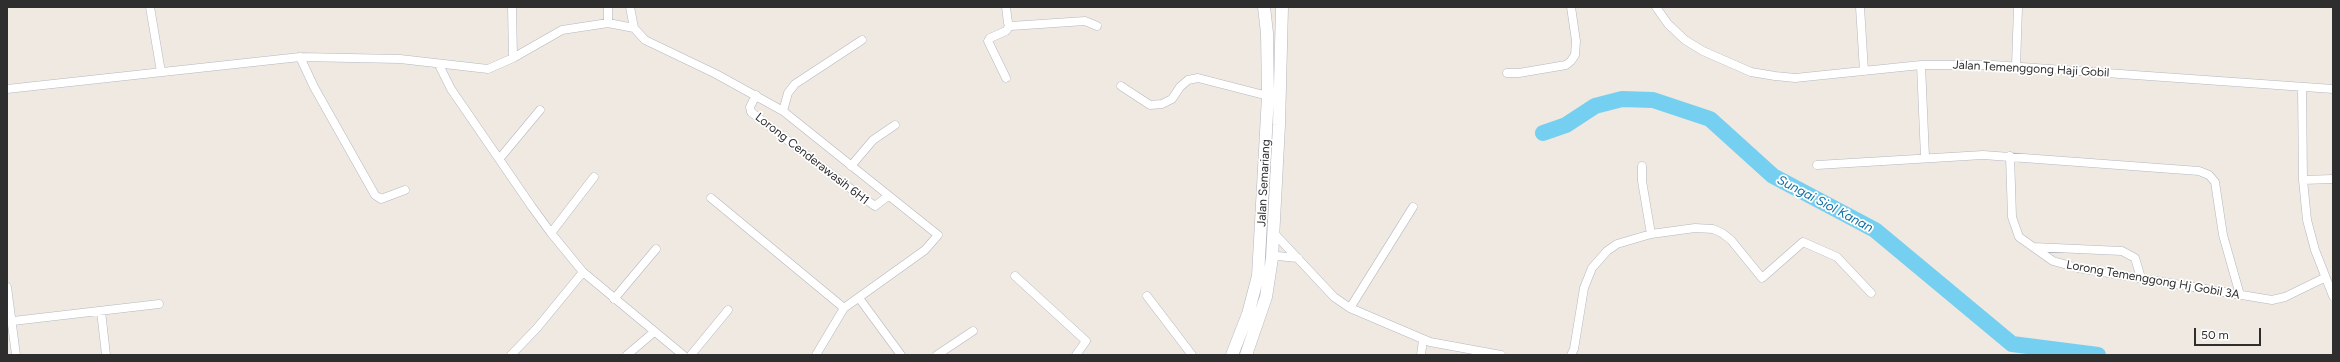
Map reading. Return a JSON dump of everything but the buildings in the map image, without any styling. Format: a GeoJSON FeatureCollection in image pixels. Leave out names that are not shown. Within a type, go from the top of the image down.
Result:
{"type":"FeatureCollection","features":[{"type":"Feature","properties":{"kind":"main road","name":"Jalan Semariang"},"geometry":{"type":"LineString","coordinates":[[1232,355],[1248,314],[1258,276],[1268,96],[1267,33],[1264,7]]}},
{"type":"Feature","properties":{"kind":"main road","name":"Jalan Semariang"},"geometry":{"type":"LineString","coordinates":[[1246,355],[1266,297],[1272,258],[1279,125],[1282,7]]}},
{"type":"Feature","properties":{"kind":"street"},"geometry":{"type":"LineString","coordinates":[[150,7],[161,72]]}},
{"type":"Feature","properties":{"kind":"street"},"geometry":{"type":"LineString","coordinates":[[512,7],[513,58]]}},
{"type":"Feature","properties":{"kind":"street"},"geometry":{"type":"LineString","coordinates":[[608,7],[608,23]]}},
{"type":"Feature","properties":{"kind":"street"},"geometry":{"type":"LineString","coordinates":[[630,7],[634,28],[645,40],[756,95],[783,111],[938,235],[925,250],[844,308],[816,355]]}},
{"type":"Feature","properties":{"kind":"street"},"geometry":{"type":"LineString","coordinates":[[1006,7],[1010,25],[1006,31],[990,38],[988,41],[1006,78]]}},
{"type":"Feature","properties":{"kind":"street"},"geometry":{"type":"LineString","coordinates":[[1507,73],[1519,73],[1566,65],[1571,61],[1574,55],[1576,41],[1571,7]]}},
{"type":"Feature","properties":{"kind":"street","name":"Jalan Temenggong Haji Gobil"},"geometry":{"type":"LineString","coordinates":[[1656,7],[1668,24],[1685,40],[1703,51],[1752,72],[1794,78],[1921,66],[2016,66],[2302,88],[2333,89]]}},
{"type":"Feature","properties":{"kind":"street"},"geometry":{"type":"LineString","coordinates":[[1860,7],[1864,71]]}},
{"type":"Feature","properties":{"kind":"street"},"geometry":{"type":"LineString","coordinates":[[2016,66],[2018,7]]}},
{"type":"Feature","properties":{"kind":"street"},"geometry":{"type":"LineString","coordinates":[[1010,25],[1086,21],[1097,26]]}},
{"type":"Feature","properties":{"kind":"street"},"geometry":{"type":"LineString","coordinates":[[7,90],[300,57],[400,59],[439,65],[488,69],[513,58],[562,30],[608,23],[634,28]]}},
{"type":"Feature","properties":{"kind":"street"},"geometry":{"type":"LineString","coordinates":[[783,111],[788,93],[795,84],[862,40]]}},
{"type":"Feature","properties":{"kind":"street"},"geometry":{"type":"LineString","coordinates":[[300,57],[314,87],[375,195],[381,199],[405,190]]}},
{"type":"Feature","properties":{"kind":"street"},"geometry":{"type":"LineString","coordinates":[[439,65],[451,89],[551,233],[583,272],[683,355]]}},
{"type":"Feature","properties":{"kind":"street"},"geometry":{"type":"LineString","coordinates":[[1921,66],[1925,157]]}},
{"type":"Feature","properties":{"kind":"street"},"geometry":{"type":"LineString","coordinates":[[1121,86],[1150,105],[1162,104],[1172,99],[1180,87],[1188,80],[1198,78],[1268,96]]}},
{"type":"Feature","properties":{"kind":"street"},"geometry":{"type":"LineString","coordinates":[[2302,88],[2303,180],[2307,220],[2324,278],[2333,296]]}},
{"type":"Feature","properties":{"kind":"street","name":"Lorong Cenderawasih 6H1"},"geometry":{"type":"LineString","coordinates":[[756,95],[751,102],[751,112],[850,188],[875,206],[888,196]]}},
{"type":"Feature","properties":{"kind":"street"},"geometry":{"type":"LineString","coordinates":[[500,158],[540,110]]}},
{"type":"Feature","properties":{"kind":"street"},"geometry":{"type":"LineString","coordinates":[[850,166],[873,140],[895,125]]}},
{"type":"Feature","properties":{"kind":"street"},"geometry":{"type":"LineString","coordinates":[[1817,165],[1925,157],[1983,155],[2199,171],[2209,175],[2215,182],[2223,235],[2240,295]]}},
{"type":"Feature","properties":{"kind":"street","name":"Lorong Temenggong Hj Gobil 3A"},"geometry":{"type":"LineString","coordinates":[[2010,156],[2011,208],[2014,226],[2019,237],[2045,256],[2062,264],[2240,295],[2279,299],[2324,278]]}},
{"type":"Feature","properties":{"kind":"street"},"geometry":{"type":"LineString","coordinates":[[1642,166],[1642,188],[1651,234]]}},
{"type":"Feature","properties":{"kind":"street"},"geometry":{"type":"LineString","coordinates":[[551,233],[594,177]]}},
{"type":"Feature","properties":{"kind":"street"},"geometry":{"type":"LineString","coordinates":[[2303,180],[2333,179]]}},
{"type":"Feature","properties":{"kind":"street"},"geometry":{"type":"LineString","coordinates":[[711,198],[844,308]]}},
{"type":"Feature","properties":{"kind":"street"},"geometry":{"type":"LineString","coordinates":[[1350,308],[1412,207]]}},
{"type":"Feature","properties":{"kind":"street"},"geometry":{"type":"LineString","coordinates":[[1571,355],[1574,349],[1584,288],[1592,268],[1607,251],[1617,244],[1651,234],[1695,228],[1713,229],[1722,233],[1731,240],[1762,278],[1803,242],[1837,257],[1870,293]]}},
{"type":"Feature","properties":{"kind":"street"},"geometry":{"type":"LineString","coordinates":[[1273,232],[1334,297],[1350,308],[1423,340],[1501,355]]}},
{"type":"Feature","properties":{"kind":"street"},"geometry":{"type":"LineString","coordinates":[[2033,247],[2122,251],[2135,258],[2141,278]]}},
{"type":"Feature","properties":{"kind":"street"},"geometry":{"type":"LineString","coordinates":[[614,299],[656,249]]}},
{"type":"Feature","properties":{"kind":"street"},"geometry":{"type":"LineString","coordinates":[[1272,258],[1277,256],[1298,258]]}},
{"type":"Feature","properties":{"kind":"street"},"geometry":{"type":"LineString","coordinates":[[511,355],[537,328],[583,272]]}},
{"type":"Feature","properties":{"kind":"street"},"geometry":{"type":"LineString","coordinates":[[1015,276],[1086,341],[1076,355]]}},
{"type":"Feature","properties":{"kind":"street"},"geometry":{"type":"LineString","coordinates":[[7,287],[13,321],[16,355]]}},
{"type":"Feature","properties":{"kind":"street"},"geometry":{"type":"LineString","coordinates":[[1147,296],[1192,355]]}},
{"type":"Feature","properties":{"kind":"street"},"geometry":{"type":"LineString","coordinates":[[859,298],[901,355]]}},
{"type":"Feature","properties":{"kind":"street"},"geometry":{"type":"LineString","coordinates":[[13,321],[159,304]]}},
{"type":"Feature","properties":{"kind":"street"},"geometry":{"type":"LineString","coordinates":[[691,355],[728,310]]}},
{"type":"Feature","properties":{"kind":"street"},"geometry":{"type":"LineString","coordinates":[[101,311],[106,355]]}},
{"type":"Feature","properties":{"kind":"street"},"geometry":{"type":"LineString","coordinates":[[937,355],[973,330]]}},
{"type":"Feature","properties":{"kind":"street"},"geometry":{"type":"LineString","coordinates":[[627,355],[654,332]]}},
{"type":"Feature","properties":{"kind":"street"},"geometry":{"type":"LineString","coordinates":[[1421,355],[1423,340]]}},
{"type":"Feature","properties":{"kind":"waterway","name":"Sungai Siol Kanan"},"geometry":{"type":"LineString","coordinates":[[1543,133],[1566,125],[1595,106],[1622,99],[1653,100],[1710,119],[1773,176],[1875,230],[2012,344],[2098,355]]}}]}
